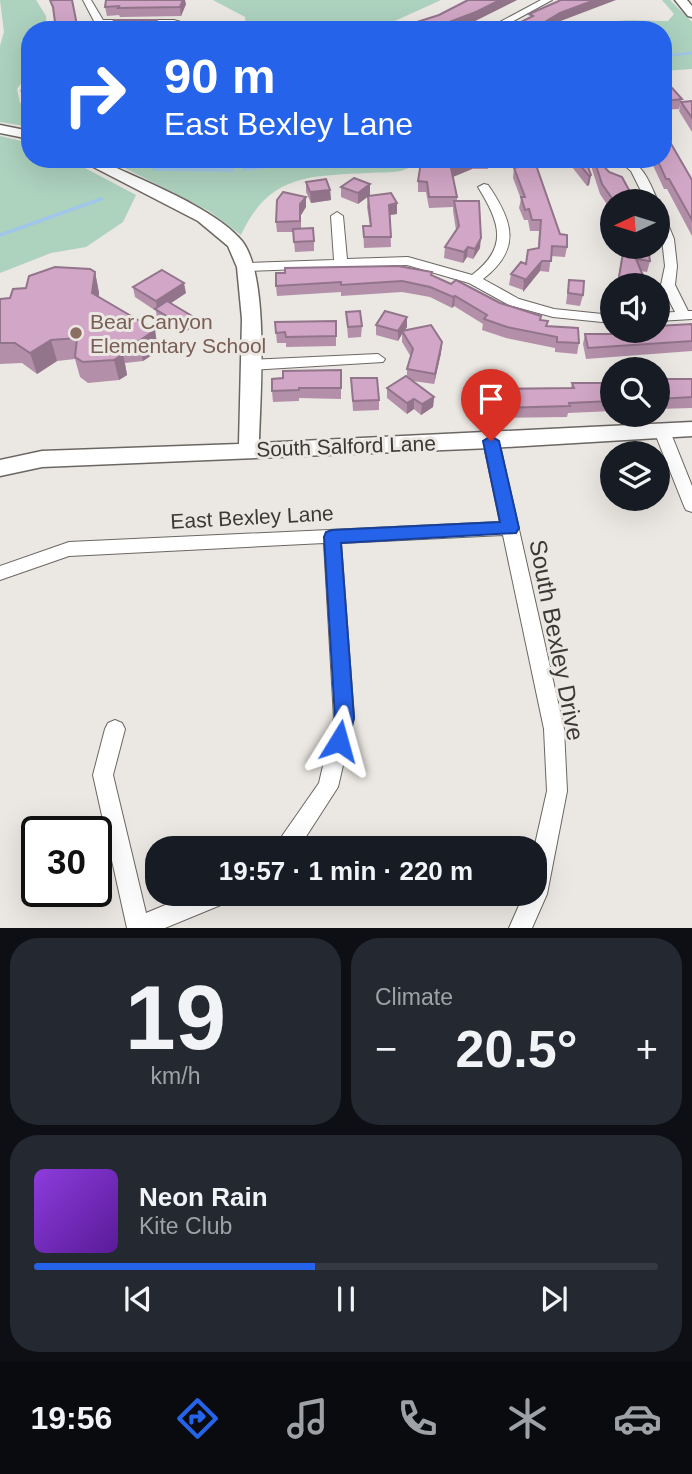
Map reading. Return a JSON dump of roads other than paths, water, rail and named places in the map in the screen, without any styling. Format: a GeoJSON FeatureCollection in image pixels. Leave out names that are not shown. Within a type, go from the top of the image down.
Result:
{"type":"FeatureCollection","features":[{"type":"Feature","properties":{"kind":"street"},"geometry":{"type":"LineString","coordinates":[[87,0],[96,21]]}},
{"type":"Feature","properties":{"kind":"street"},"geometry":{"type":"LineString","coordinates":[[507,21],[548,0]]}},
{"type":"Feature","properties":{"kind":"street"},"geometry":{"type":"LineString","coordinates":[[681,0],[692,13]]}},
{"type":"Feature","properties":{"kind":"street"},"geometry":{"type":"LineString","coordinates":[[0,129],[21,133]]}},
{"type":"Feature","properties":{"kind":"street"},"geometry":{"type":"LineString","coordinates":[[103,168],[204,218],[235,244],[246,267],[251,318],[249,449]]}},
{"type":"Feature","properties":{"kind":"street"},"geometry":{"type":"LineString","coordinates":[[634,168],[646,189]]}},
{"type":"Feature","properties":{"kind":"street"},"geometry":{"type":"LineString","coordinates":[[474,280],[496,261],[505,237],[499,211],[484,187]]}},
{"type":"Feature","properties":{"kind":"street"},"geometry":{"type":"LineString","coordinates":[[337,216],[341,262]]}},
{"type":"Feature","properties":{"kind":"street"},"geometry":{"type":"LineString","coordinates":[[670,257],[668,285],[688,316]]}},
{"type":"Feature","properties":{"kind":"street"},"geometry":{"type":"LineString","coordinates":[[246,267],[408,261],[474,280],[514,302],[553,313],[600,318]]}},
{"type":"Feature","properties":{"kind":"street"},"geometry":{"type":"LineString","coordinates":[[670,317],[688,316]]}},
{"type":"Feature","properties":{"kind":"street"},"geometry":{"type":"LineString","coordinates":[[249,365],[378,359]]}},
{"type":"Feature","properties":{"kind":"street","name":"South Salford Lane"},"geometry":{"type":"LineString","coordinates":[[0,468],[42,459],[491,441],[692,429]]}},
{"type":"Feature","properties":{"kind":"street"},"geometry":{"type":"LineString","coordinates":[[662,431],[692,506]]}},
{"type":"Feature","properties":{"kind":"street","name":"South Bexley Drive"},"geometry":{"type":"LineString","coordinates":[[491,441],[554,729],[557,791],[536,894],[520,928]]}},
{"type":"Feature","properties":{"kind":"street","name":"East Bexley Lane"},"geometry":{"type":"LineString","coordinates":[[0,573],[69,549],[510,528]]}},
{"type":"Feature","properties":{"kind":"street"},"geometry":{"type":"LineString","coordinates":[[295,836],[328,787],[344,718],[332,537]]}},
{"type":"Feature","properties":{"kind":"street"},"geometry":{"type":"LineString","coordinates":[[115,729],[103,775],[138,928],[191,906]]}},
{"type":"Feature","properties":{"kind":"waterway"},"geometry":{"type":"LineString","coordinates":[[672,55],[692,53]]}},
{"type":"Feature","properties":{"kind":"waterway"},"geometry":{"type":"LineString","coordinates":[[244,169],[253,168]]}},
{"type":"Feature","properties":{"kind":"waterway"},"geometry":{"type":"LineString","coordinates":[[154,169],[233,170]]}},
{"type":"Feature","properties":{"kind":"waterway"},"geometry":{"type":"LineString","coordinates":[[0,235],[101,199]]}},
{"type":"Feature","properties":{"kind":"place","name":"Bear Canyon Elementary School"},"geometry":{"type":"Point","coordinates":[76,333]}}]}
